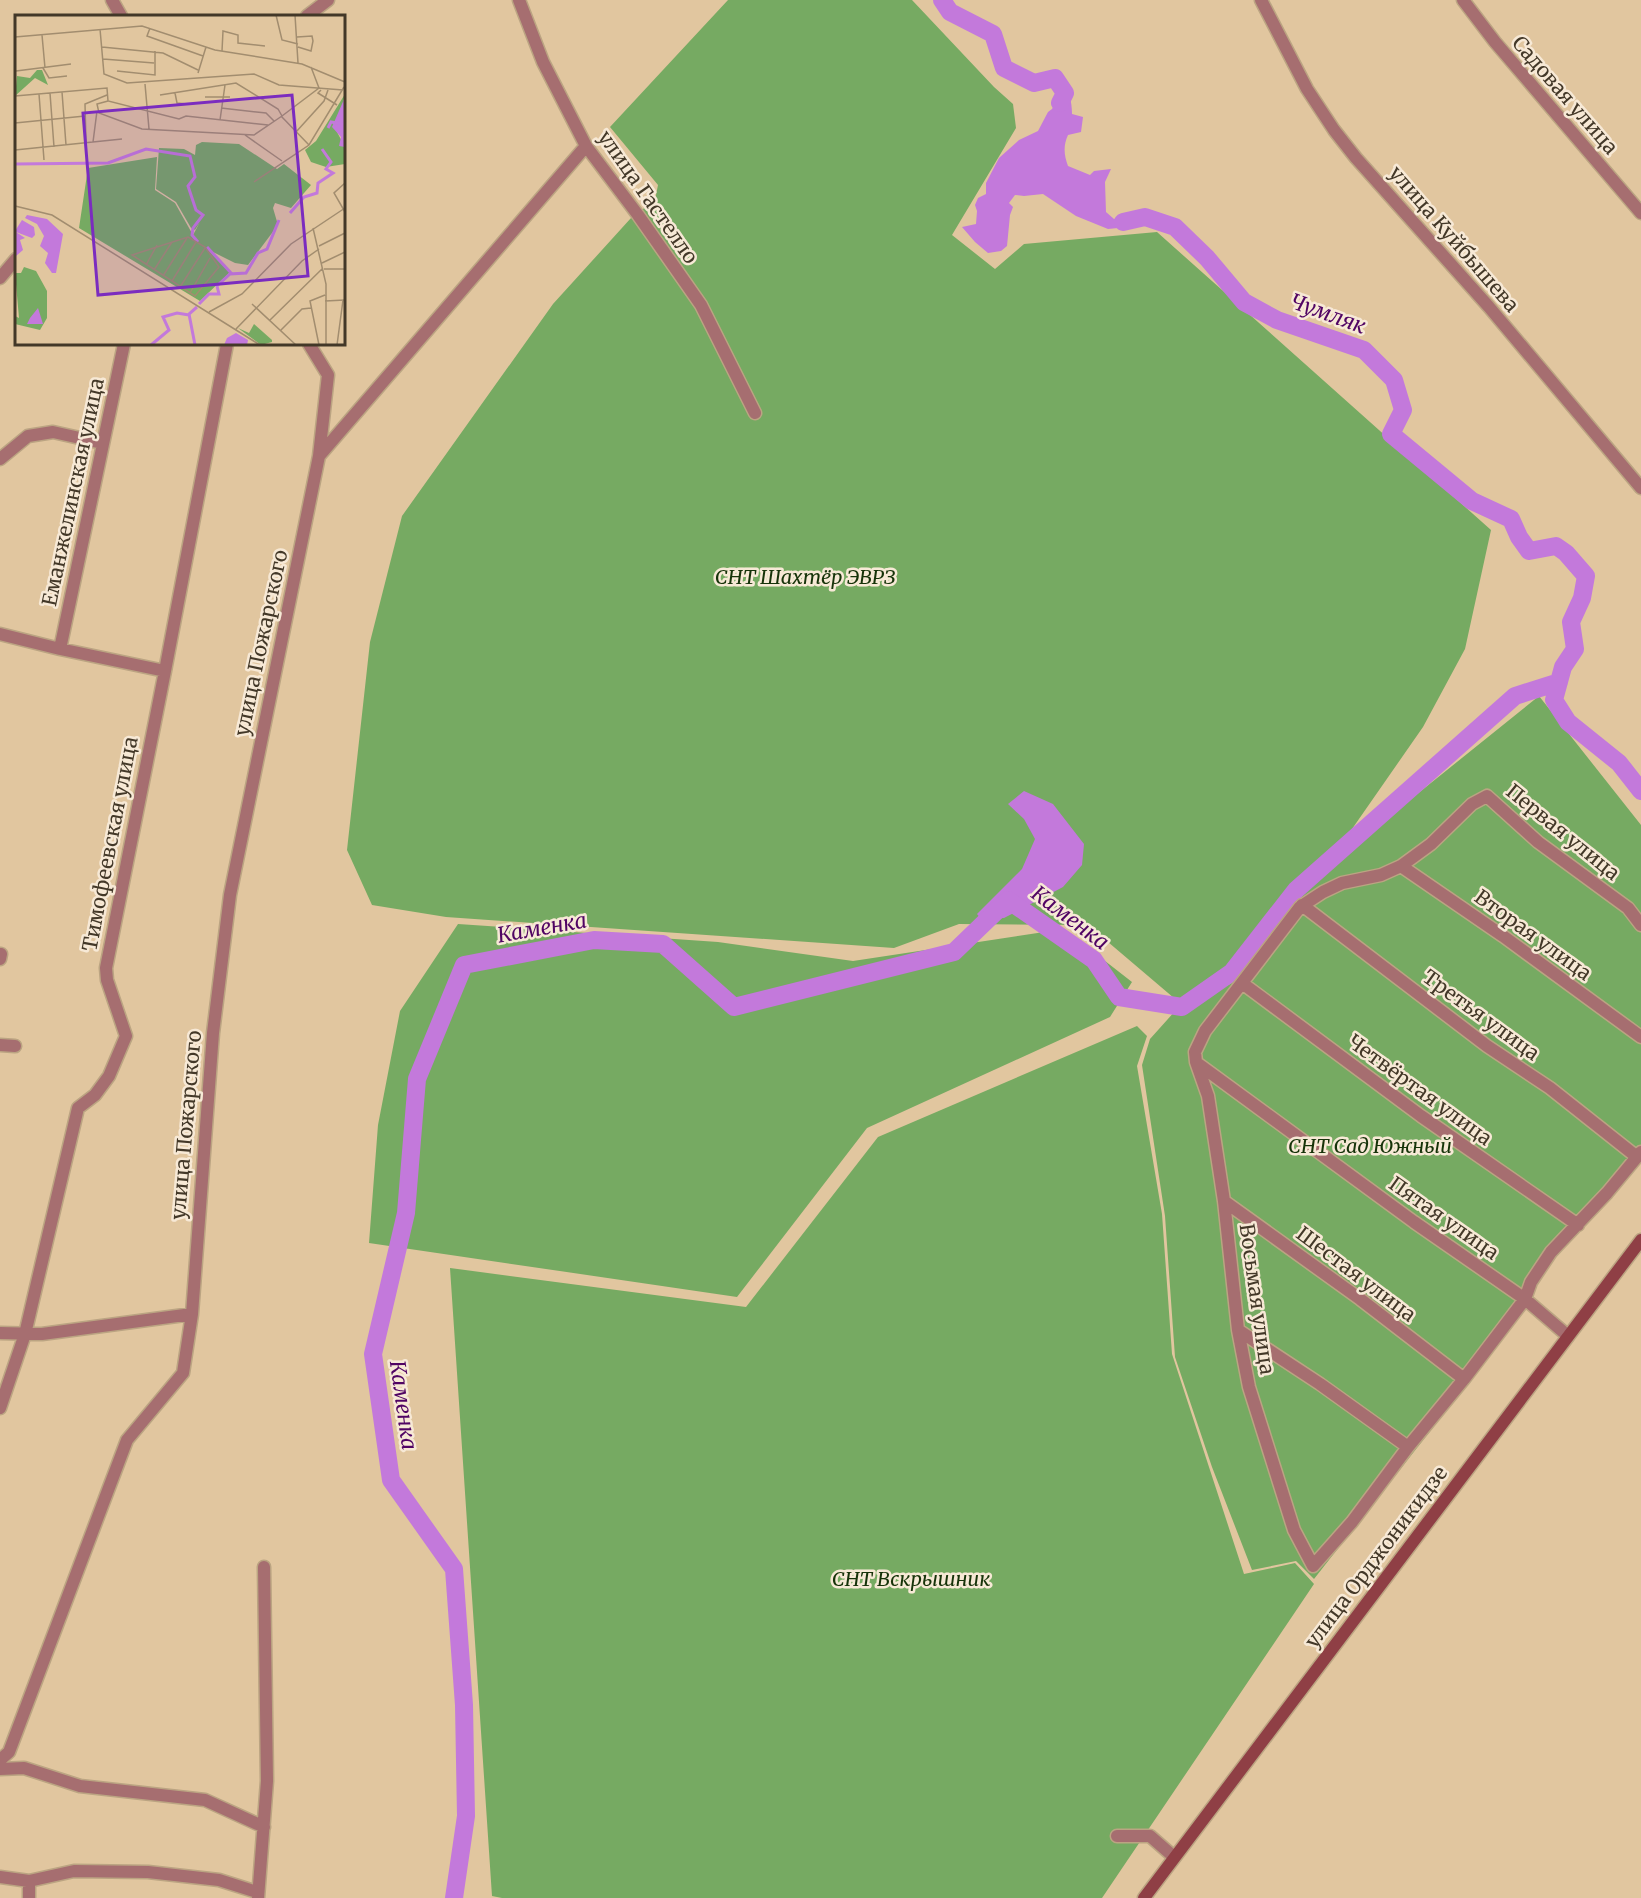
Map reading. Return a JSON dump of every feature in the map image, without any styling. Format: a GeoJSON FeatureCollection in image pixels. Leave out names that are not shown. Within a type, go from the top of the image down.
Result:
{"type":"FeatureCollection","features":[{"type":"Feature","properties":{"kind":"main road","name":"улица Орджоникидзе"},"geometry":{"type":"LineString","coordinates":[[1144,1898],[1641,1240]]}},
{"type":"Feature","properties":{"kind":"street"},"geometry":{"type":"LineString","coordinates":[[112,0],[120,15]]}},
{"type":"Feature","properties":{"kind":"street"},"geometry":{"type":"LineString","coordinates":[[308,15],[328,0]]}},
{"type":"Feature","properties":{"kind":"street","name":"улица Гастелло"},"geometry":{"type":"LineString","coordinates":[[519,0],[543,62],[586,146],[701,305],[755,413]]}},
{"type":"Feature","properties":{"kind":"street","name":"улица Куйбышева"},"geometry":{"type":"LineString","coordinates":[[1262,0],[1307,89],[1334,130],[1356,158],[1489,307],[1641,488]]}},
{"type":"Feature","properties":{"kind":"street","name":"Садовая улица"},"geometry":{"type":"LineString","coordinates":[[1463,0],[1495,42],[1641,213]]}},
{"type":"Feature","properties":{"kind":"street","name":"улица Пожарского"},"geometry":{"type":"LineString","coordinates":[[319,456],[586,146]]}},
{"type":"Feature","properties":{"kind":"street"},"geometry":{"type":"LineString","coordinates":[[0,278],[15,260]]}},
{"type":"Feature","properties":{"kind":"street","name":"Еманжелинская улица"},"geometry":{"type":"LineString","coordinates":[[60,649],[124,345]]}},
{"type":"Feature","properties":{"kind":"street","name":"Тимофеевская улица"},"geometry":{"type":"LineString","coordinates":[[0,1408],[25,1334],[78,1108],[95,1095],[109,1076],[126,1036],[106,968],[227,345]]}},
{"type":"Feature","properties":{"kind":"street","name":"улица Пожарского"},"geometry":{"type":"LineString","coordinates":[[0,1760],[9,1752],[127,1440],[183,1373],[192,1314],[213,1033],[230,895],[319,456],[328,375],[310,345]]}},
{"type":"Feature","properties":{"kind":"street"},"geometry":{"type":"LineString","coordinates":[[0,459],[28,436],[53,432],[102,444]]}},
{"type":"Feature","properties":{"kind":"street"},"geometry":{"type":"LineString","coordinates":[[0,634],[165,671]]}},
{"type":"Feature","properties":{"kind":"street","name":"Первая улица"},"geometry":{"type":"LineString","coordinates":[[1401,866],[1431,844],[1472,804],[1487,796],[1538,842],[1628,908],[1641,925]]}},
{"type":"Feature","properties":{"kind":"street"},"geometry":{"type":"LineString","coordinates":[[1196,1062],[1195,1052],[1205,1031],[1302,905],[1342,883],[1381,875],[1401,866]]}},
{"type":"Feature","properties":{"kind":"street","name":"Вторая улица"},"geometry":{"type":"LineString","coordinates":[[1401,866],[1494,930],[1641,1037]]}},
{"type":"Feature","properties":{"kind":"street","name":"Третья улица"},"geometry":{"type":"LineString","coordinates":[[1302,905],[1487,1046],[1550,1088],[1639,1154]]}},
{"type":"Feature","properties":{"kind":"street","name":"Четвёртая улица"},"geometry":{"type":"LineString","coordinates":[[1242,983],[1421,1116],[1578,1225]]}},
{"type":"Feature","properties":{"kind":"street"},"geometry":{"type":"LineString","coordinates":[[0,1045],[15,1046]]}},
{"type":"Feature","properties":{"kind":"street","name":"Восьмая улица"},"geometry":{"type":"LineString","coordinates":[[1196,1062],[1208,1096],[1224,1201],[1238,1330],[1250,1387],[1294,1530],[1313,1566],[1352,1522],[1408,1447]]}},
{"type":"Feature","properties":{"kind":"street","name":"Пятая улица"},"geometry":{"type":"LineString","coordinates":[[1196,1062],[1395,1208],[1525,1299],[1568,1336]]}},
{"type":"Feature","properties":{"kind":"street"},"geometry":{"type":"LineString","coordinates":[[1238,1330],[1320,1384],[1408,1447],[1525,1299],[1531,1282],[1551,1252],[1607,1193],[1639,1154]]}},
{"type":"Feature","properties":{"kind":"street","name":"Шестая улица"},"geometry":{"type":"LineString","coordinates":[[1224,1201],[1360,1299],[1464,1379]]}},
{"type":"Feature","properties":{"kind":"street"},"geometry":{"type":"LineString","coordinates":[[0,1334],[42,1334],[192,1314]]}},
{"type":"Feature","properties":{"kind":"street"},"geometry":{"type":"LineString","coordinates":[[0,1877],[29,1881],[74,1871],[148,1872],[219,1880],[257,1895],[267,1780],[264,1567]]}},
{"type":"Feature","properties":{"kind":"street"},"geometry":{"type":"LineString","coordinates":[[0,1769],[24,1768],[81,1786],[205,1800],[264,1827]]}},
{"type":"Feature","properties":{"kind":"street"},"geometry":{"type":"LineString","coordinates":[[1117,1836],[1150,1836],[1174,1857]]}},
{"type":"Feature","properties":{"kind":"street"},"geometry":{"type":"LineString","coordinates":[[29,1881],[29,1898]]}},
{"type":"Feature","properties":{"kind":"green space","name":"СНТ Шахтёр ЭВРЗ"},"geometry":{"type":"Polygon","coordinates":[[[728,0],[912,0],[1013,104],[1016,128],[952,235],[995,269],[1024,244],[1157,232],[1491,530],[1465,649],[1423,727],[1352,829],[1231,981],[1181,1004],[1088,925],[959,924],[894,948],[446,917],[372,905],[347,850],[370,642],[402,516],[553,304],[631,218],[655,200],[658,185],[610,127],[728,0]]]}},
{"type":"Feature","properties":{"kind":"green space","name":"СНТ Сад Южный"},"geometry":{"type":"Polygon","coordinates":[[[1539,696],[1641,825],[1641,1155],[1534,1283],[1537,1287],[1442,1416],[1314,1579],[1296,1561],[1252,1570],[1212,1467],[1175,1357],[1165,1216],[1142,1065],[1150,1039],[1176,1010],[1232,983],[1319,873],[1539,696]]]}},
{"type":"Feature","properties":{"kind":"green space"},"geometry":{"type":"Polygon","coordinates":[[[458,924],[718,942],[853,961],[1064,929],[1132,982],[1110,1017],[867,1128],[737,1297],[369,1243],[378,1125],[400,1011],[458,924]]]}},
{"type":"Feature","properties":{"kind":"green space","name":"СНТ Вскрышник"},"geometry":{"type":"Polygon","coordinates":[[[1137,1026],[1147,1036],[1137,1066],[1162,1214],[1172,1354],[1244,1574],[1295,1563],[1314,1584],[1102,1898],[502,1898],[492,1896],[450,1268],[746,1307],[878,1137],[1137,1026]]]}},
{"type":"Feature","properties":{"kind":"shaded area"},"geometry":{"type":"Polygon","coordinates":[[[1061,81],[1070,96],[1072,114],[1083,117],[1081,132],[1068,135],[1066,139],[1065,150],[1068,166],[1090,175],[1094,171],[1111,169],[1105,182],[1106,212],[1114,219],[1135,211],[1149,211],[1145,222],[1138,226],[1108,229],[1076,216],[1043,194],[1015,195],[1009,203],[1013,207],[1007,246],[1001,251],[988,253],[962,227],[976,224],[975,205],[978,198],[986,194],[986,183],[999,158],[1019,140],[1038,131],[1048,112],[1061,95],[1056,86],[1061,81]]]}},
{"type":"Feature","properties":{"kind":"shaded area"},"geometry":{"type":"Polygon","coordinates":[[[1024,791],[1053,804],[1084,844],[1082,865],[1063,887],[1004,918],[981,919],[977,914],[1022,869],[1035,839],[1024,819],[1008,804],[1024,791]]]}},
{"type":"Feature","properties":{"kind":"waterway","name":"Чумляк"},"geometry":{"type":"LineString","coordinates":[[942,0],[950,12],[993,34],[1004,68],[1034,83],[1055,78],[1065,93],[1060,103]]}},
{"type":"Feature","properties":{"kind":"waterway","name":"Чумляк"},"geometry":{"type":"LineString","coordinates":[[1123,222],[1145,217],[1175,227],[1207,258],[1244,302],[1277,320],[1364,350],[1394,380],[1403,410],[1391,434],[1472,501],[1511,519],[1519,537],[1529,551],[1556,546],[1566,553],[1586,576],[1582,598],[1571,622],[1575,649],[1563,667],[1554,700],[1568,722],[1619,763],[1641,791]]}},
{"type":"Feature","properties":{"kind":"waterway","name":"Каменка"},"geometry":{"type":"LineString","coordinates":[[454,1898],[466,1816],[464,1705],[454,1569],[391,1480],[373,1354],[406,1213],[417,1079],[464,965],[594,940],[663,944],[734,1007],[954,952],[1008,900],[1094,960],[1119,997],[1182,1007],[1232,972],[1296,890],[1515,696],[1559,682]]}}]}
